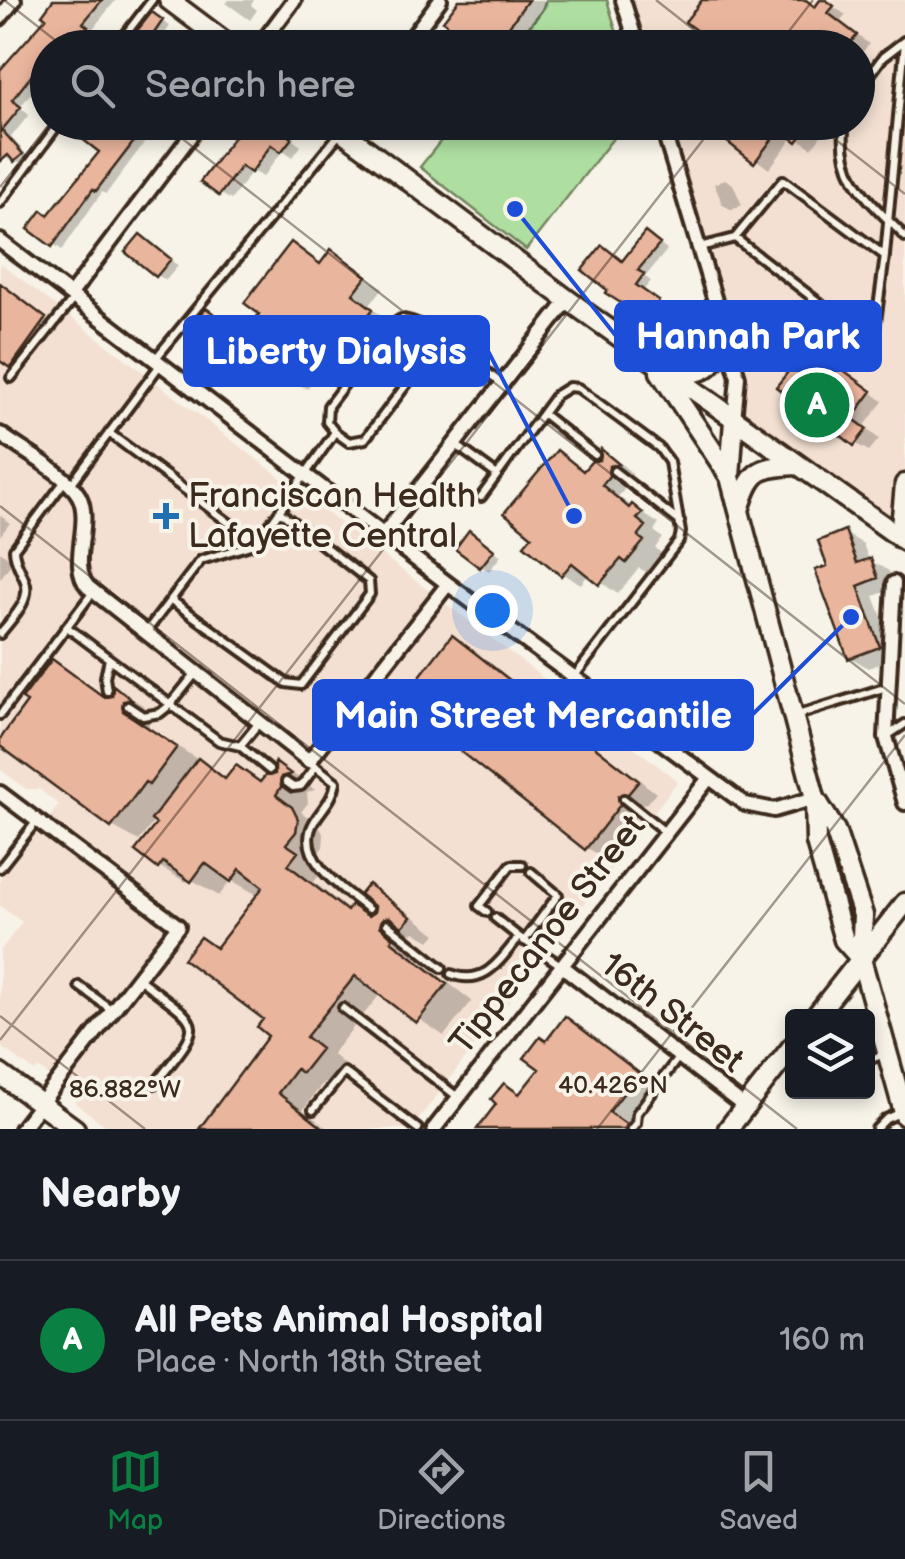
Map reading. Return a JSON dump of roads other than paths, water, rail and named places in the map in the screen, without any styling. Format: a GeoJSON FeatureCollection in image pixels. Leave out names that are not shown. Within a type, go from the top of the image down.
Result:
{"type":"FeatureCollection","features":[{"type":"Feature","properties":{"kind":"main road"},"geometry":{"type":"LineString","coordinates":[[168,0],[209,30]]}},
{"type":"Feature","properties":{"kind":"main road"},"geometry":{"type":"LineString","coordinates":[[360,140],[568,300],[902,539]]}},
{"type":"Feature","properties":{"kind":"main road"},"geometry":{"type":"LineString","coordinates":[[668,372],[694,375],[706,369],[721,350],[723,326]]}},
{"type":"Feature","properties":{"kind":"main road"},"geometry":{"type":"LineString","coordinates":[[651,360],[730,478]]}},
{"type":"Feature","properties":{"kind":"main road"},"geometry":{"type":"LineString","coordinates":[[734,420],[730,478],[815,798],[816,842],[844,940],[861,959],[904,1113]]}},
{"type":"Feature","properties":{"kind":"main road"},"geometry":{"type":"LineString","coordinates":[[738,510],[747,483],[754,475],[767,466],[796,466]]}},
{"type":"Feature","properties":{"kind":"main road"},"geometry":{"type":"LineString","coordinates":[[902,539],[905,484]]}},
{"type":"Feature","properties":{"kind":"main road"},"geometry":{"type":"LineString","coordinates":[[823,1009],[904,906]]}},
{"type":"Feature","properties":{"kind":"main road"},"geometry":{"type":"LineString","coordinates":[[740,1121],[785,1057]]}},
{"type":"Feature","properties":{"kind":"main road"},"geometry":{"type":"LineString","coordinates":[[0,1074],[75,1129]]}},
{"type":"Feature","properties":{"kind":"street"},"geometry":{"type":"LineString","coordinates":[[0,18],[14,0]]}},
{"type":"Feature","properties":{"kind":"street"},"geometry":{"type":"LineString","coordinates":[[272,30],[294,0]]}},
{"type":"Feature","properties":{"kind":"street"},"geometry":{"type":"LineString","coordinates":[[418,30],[440,0]]}},
{"type":"Feature","properties":{"kind":"street"},"geometry":{"type":"LineString","coordinates":[[624,0],[633,30]]}},
{"type":"Feature","properties":{"kind":"street"},"geometry":{"type":"LineString","coordinates":[[73,296],[188,140]]}},
{"type":"Feature","properties":{"kind":"street"},"geometry":{"type":"LineString","coordinates":[[666,140],[738,377],[734,420]]}},
{"type":"Feature","properties":{"kind":"street"},"geometry":{"type":"LineString","coordinates":[[0,241],[383,535],[745,804],[774,810],[815,798]]}},
{"type":"Feature","properties":{"kind":"street"},"geometry":{"type":"LineString","coordinates":[[383,535],[568,300]]}},
{"type":"Feature","properties":{"kind":"street"},"geometry":{"type":"LineString","coordinates":[[0,434],[68,483],[82,504],[81,575],[94,591],[313,764],[448,584]]}},
{"type":"Feature","properties":{"kind":"street"},"geometry":{"type":"LineString","coordinates":[[894,584],[886,736],[905,803]]}},
{"type":"Feature","properties":{"kind":"street","name":"Tippecanoe Street"},"geometry":{"type":"LineString","coordinates":[[434,1129],[709,778]]}},
{"type":"Feature","properties":{"kind":"street"},"geometry":{"type":"LineString","coordinates":[[0,793],[178,926],[21,1129]]}},
{"type":"Feature","properties":{"kind":"street","name":"16th Street"},"geometry":{"type":"LineString","coordinates":[[562,966],[678,1058],[740,1121]]}},
{"type":"Feature","properties":{"kind":"lane"},"geometry":{"type":"LineString","coordinates":[[130,30],[152,0]]}},
{"type":"Feature","properties":{"kind":"lane"},"geometry":{"type":"LineString","coordinates":[[875,68],[905,41]]}},
{"type":"Feature","properties":{"kind":"lane"},"geometry":{"type":"LineString","coordinates":[[735,238],[874,344],[905,41]]}},
{"type":"Feature","properties":{"kind":"lane"},"geometry":{"type":"LineString","coordinates":[[0,202],[46,140]]}},
{"type":"Feature","properties":{"kind":"lane"},"geometry":{"type":"LineString","coordinates":[[0,634],[28,591],[14,558],[14,548],[109,433],[158,362],[328,140]]}},
{"type":"Feature","properties":{"kind":"lane"},"geometry":{"type":"LineString","coordinates":[[846,140],[848,164],[858,190],[905,236]]}},
{"type":"Feature","properties":{"kind":"lane"},"geometry":{"type":"LineString","coordinates":[[699,248],[735,238],[783,180],[885,256]]}},
{"type":"Feature","properties":{"kind":"lane"},"geometry":{"type":"LineString","coordinates":[[11,378],[73,296]]}},
{"type":"Feature","properties":{"kind":"lane"},"geometry":{"type":"LineString","coordinates":[[441,339],[365,439],[349,442],[327,422],[328,406],[393,322],[415,321],[441,339],[502,384]]}},
{"type":"Feature","properties":{"kind":"lane"},"geometry":{"type":"LineString","coordinates":[[481,497],[561,390],[578,388],[659,448],[669,462],[680,523],[679,540],[574,678]]}},
{"type":"Feature","properties":{"kind":"lane"},"geometry":{"type":"LineString","coordinates":[[542,414],[595,456]]}},
{"type":"Feature","properties":{"kind":"lane"},"geometry":{"type":"LineString","coordinates":[[146,632],[201,560],[256,542],[335,432]]}},
{"type":"Feature","properties":{"kind":"lane"},"geometry":{"type":"LineString","coordinates":[[109,433],[256,542]]}},
{"type":"Feature","properties":{"kind":"lane"},"geometry":{"type":"LineString","coordinates":[[455,444],[498,475]]}},
{"type":"Feature","properties":{"kind":"lane"},"geometry":{"type":"LineString","coordinates":[[614,470],[680,523]]}},
{"type":"Feature","properties":{"kind":"lane"},"geometry":{"type":"LineString","coordinates":[[171,600],[286,684],[301,685],[372,588],[280,512]]}},
{"type":"Feature","properties":{"kind":"lane"},"geometry":{"type":"LineString","coordinates":[[0,715],[94,591]]}},
{"type":"Feature","properties":{"kind":"lane"},"geometry":{"type":"LineString","coordinates":[[67,627],[219,741],[240,746],[270,770]]}},
{"type":"Feature","properties":{"kind":"lane"},"geometry":{"type":"LineString","coordinates":[[107,691],[109,659]]}},
{"type":"Feature","properties":{"kind":"lane"},"geometry":{"type":"LineString","coordinates":[[128,706],[143,716],[160,712],[196,672]]}},
{"type":"Feature","properties":{"kind":"lane"},"geometry":{"type":"LineString","coordinates":[[793,716],[886,687]]}},
{"type":"Feature","properties":{"kind":"lane"},"geometry":{"type":"LineString","coordinates":[[240,746],[260,722]]}},
{"type":"Feature","properties":{"kind":"lane"},"geometry":{"type":"LineString","coordinates":[[886,736],[905,724]]}},
{"type":"Feature","properties":{"kind":"lane"},"geometry":{"type":"LineString","coordinates":[[286,782],[297,788],[313,764],[336,782],[334,797],[311,826],[310,842],[326,876],[368,908]]}},
{"type":"Feature","properties":{"kind":"lane"},"geometry":{"type":"LineString","coordinates":[[624,800],[666,833]]}},
{"type":"Feature","properties":{"kind":"lane"},"geometry":{"type":"LineString","coordinates":[[0,868],[37,820]]}},
{"type":"Feature","properties":{"kind":"lane"},"geometry":{"type":"LineString","coordinates":[[486,912],[479,906],[510,866],[522,865]]}},
{"type":"Feature","properties":{"kind":"lane"},"geometry":{"type":"LineString","coordinates":[[452,974],[468,978],[492,971],[558,894],[531,872]]}},
{"type":"Feature","properties":{"kind":"lane"},"geometry":{"type":"LineString","coordinates":[[495,918],[562,966]]}},
{"type":"Feature","properties":{"kind":"lane"},"geometry":{"type":"LineString","coordinates":[[387,924],[442,968]]}},
{"type":"Feature","properties":{"kind":"lane"},"geometry":{"type":"LineString","coordinates":[[138,978],[188,1016],[192,1025],[192,1036],[155,1084]]}},
{"type":"Feature","properties":{"kind":"lane"},"geometry":{"type":"LineString","coordinates":[[79,986],[112,1011]]}},
{"type":"Feature","properties":{"kind":"lane"},"geometry":{"type":"LineString","coordinates":[[343,1008],[459,1098]]}},
{"type":"Feature","properties":{"kind":"lane"},"geometry":{"type":"LineString","coordinates":[[875,1058],[887,1054]]}},
{"type":"Feature","properties":{"kind":"lane"},"geometry":{"type":"LineString","coordinates":[[631,1129],[637,1114],[678,1058]]}},
{"type":"Feature","properties":{"kind":"lane"},"geometry":{"type":"LineString","coordinates":[[314,1110],[344,1072],[418,1129]]}},
{"type":"Feature","properties":{"kind":"lane"},"geometry":{"type":"LineString","coordinates":[[876,1129],[886,1119],[904,1113]]}},
{"type":"Feature","properties":{"kind":"place","name":"Hannah Park"},"geometry":{"type":"Point","coordinates":[515,209]}},
{"type":"Feature","properties":{"kind":"place","name":"All Pets Animal Hospital"},"geometry":{"type":"Point","coordinates":[817,405]}},
{"type":"Feature","properties":{"kind":"place","name":"Franciscan Health Lafayette Central"},"geometry":{"type":"Point","coordinates":[166,516]}},
{"type":"Feature","properties":{"kind":"place","name":"Liberty Dialysis"},"geometry":{"type":"Point","coordinates":[574,516]}},
{"type":"Feature","properties":{"kind":"place","name":"Main Street Mercantile"},"geometry":{"type":"Point","coordinates":[851,617]}}]}
